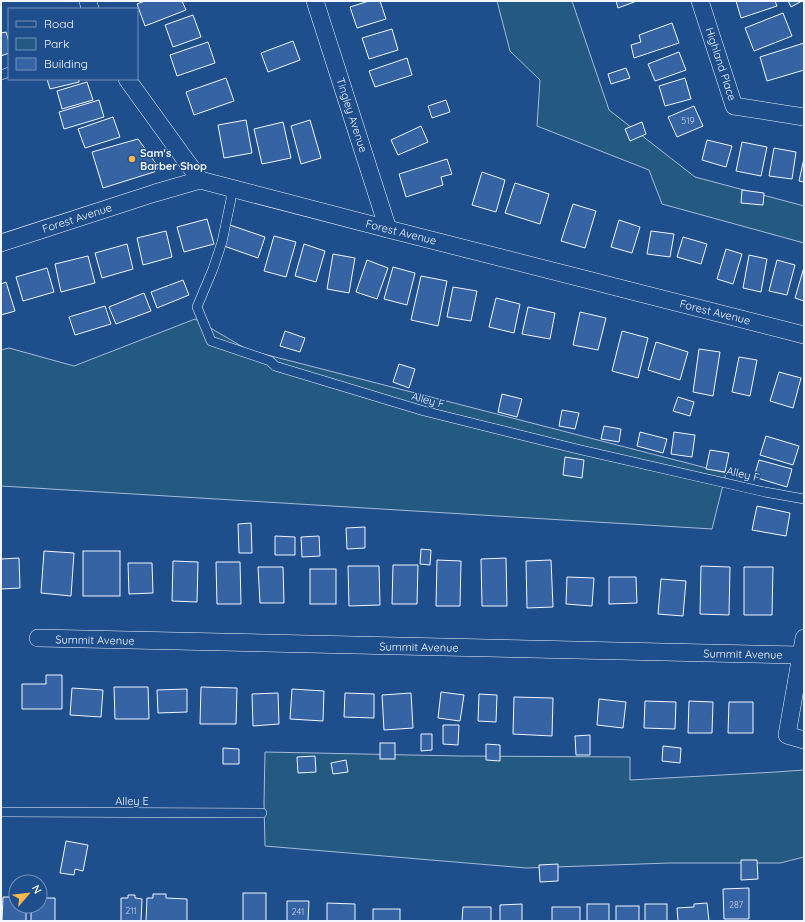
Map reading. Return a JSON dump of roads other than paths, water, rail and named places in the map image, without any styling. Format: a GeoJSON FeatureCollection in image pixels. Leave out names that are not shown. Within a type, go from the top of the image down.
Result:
{"type":"FeatureCollection","features":[{"type":"Feature","properties":{"kind":"street","name":"Tingley Avenue"},"geometry":{"type":"LineString","coordinates":[[315,1],[388,229]]}},
{"type":"Feature","properties":{"kind":"street","name":"Highland Place"},"geometry":{"type":"LineString","coordinates":[[700,1],[734,106],[804,117]]}},
{"type":"Feature","properties":{"kind":"street"},"geometry":{"type":"LineString","coordinates":[[128,80],[200,180]]}},
{"type":"Feature","properties":{"kind":"street","name":"Forest Avenue"},"geometry":{"type":"LineString","coordinates":[[1,243],[200,180],[804,335]]}},
{"type":"Feature","properties":{"kind":"street","name":"Summit Avenue"},"geometry":{"type":"LineString","coordinates":[[38,638],[801,655]]}},
{"type":"Feature","properties":{"kind":"street"},"geometry":{"type":"LineString","coordinates":[[804,638],[787,735],[804,740]]}},
{"type":"Feature","properties":{"kind":"lane","name":"Alley F"},"geometry":{"type":"LineString","coordinates":[[230,187],[231,198],[222,242],[213,270],[197,307],[211,341],[270,361],[275,366],[424,411],[577,449],[765,492],[804,499]]}},
{"type":"Feature","properties":{"kind":"lane","name":"Alley E"},"geometry":{"type":"LineString","coordinates":[[1,812],[262,813]]}},
{"type":"Feature","properties":{"kind":"place","name":"Sam's Barber Shop"},"geometry":{"type":"Point","coordinates":[132,159]}}]}
